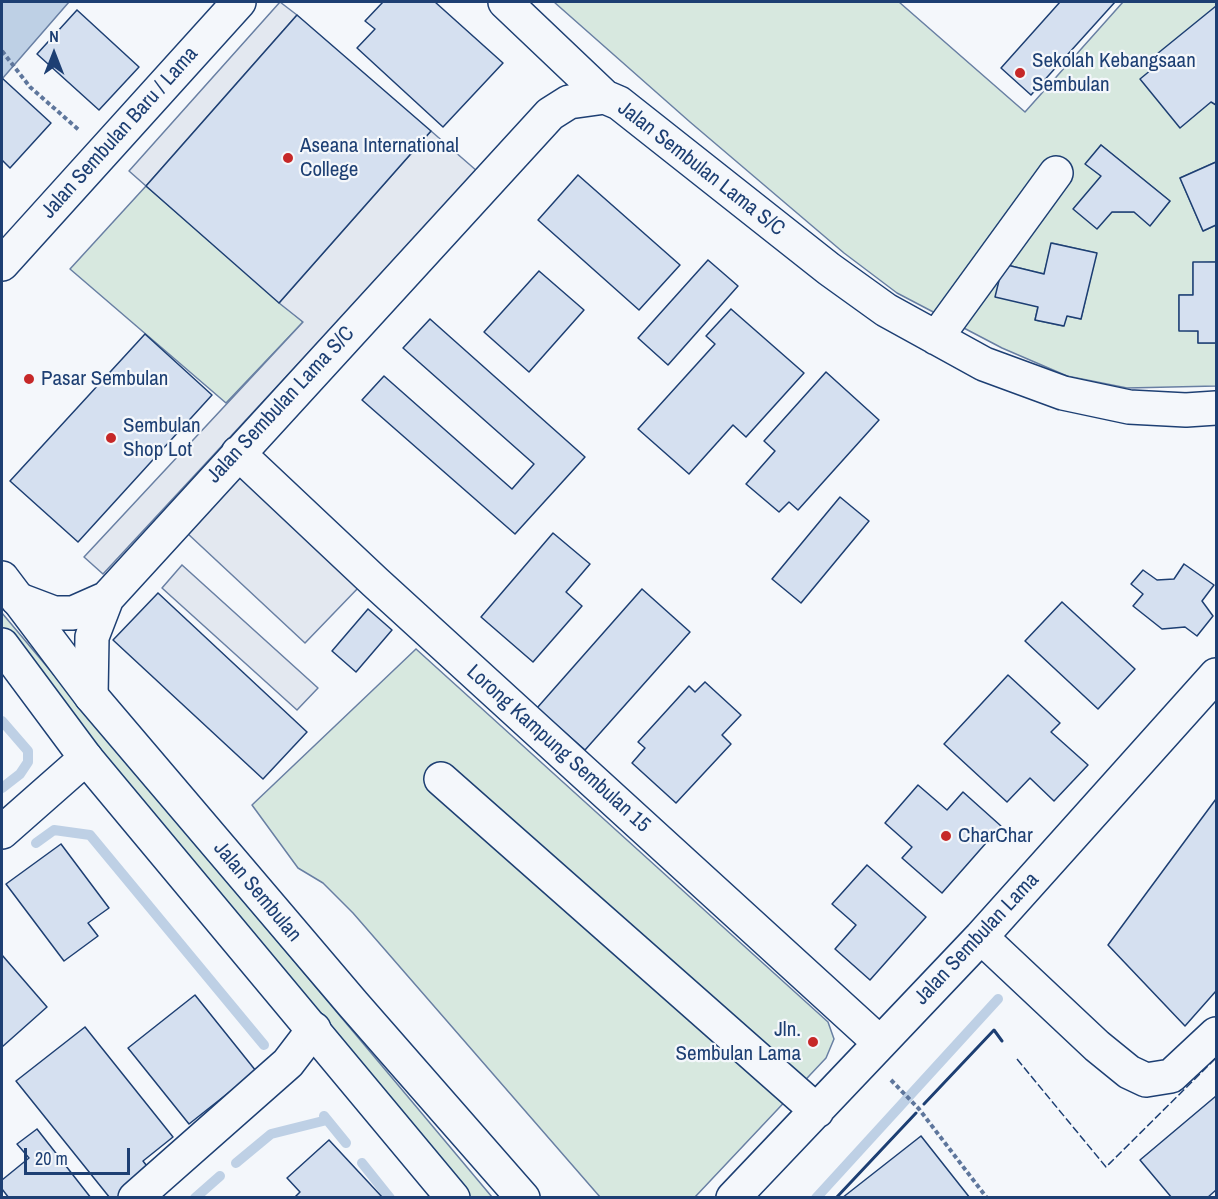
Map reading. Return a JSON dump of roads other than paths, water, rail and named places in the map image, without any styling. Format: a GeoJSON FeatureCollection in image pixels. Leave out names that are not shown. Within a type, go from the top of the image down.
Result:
{"type":"FeatureCollection","features":[{"type":"Feature","properties":{"kind":"street","name":"Jalan Sembulan Baru / Lama"},"geometry":{"type":"LineString","coordinates":[[2,264],[239,2]]}},
{"type":"Feature","properties":{"kind":"street"},"geometry":{"type":"LineString","coordinates":[[505,2],[605,97]]}},
{"type":"Feature","properties":{"kind":"street","name":"Jalan Sembulan Lama S/C"},"geometry":{"type":"LineString","coordinates":[[107,598],[550,114],[569,102],[605,97],[634,112],[829,269],[886,310],[984,364],[1063,393],[1129,407],[1186,410],[1216,408]]}},
{"type":"Feature","properties":{"kind":"street"},"geometry":{"type":"LineString","coordinates":[[936,339],[1056,173]]}},
{"type":"Feature","properties":{"kind":"street","name":"Lorong Kampung Sembulan 15"},"geometry":{"type":"LineString","coordinates":[[238,453],[375,582],[880,1043]]}},
{"type":"Feature","properties":{"kind":"street"},"geometry":{"type":"LineString","coordinates":[[9,589],[54,613],[73,613],[107,598]]}},
{"type":"Feature","properties":{"kind":"street","name":"Jalan Sembulan"},"geometry":{"type":"LineString","coordinates":[[9,589],[91,696],[353,1004],[523,1197]]}},
{"type":"Feature","properties":{"kind":"street"},"geometry":{"type":"LineString","coordinates":[[91,696],[92,637],[107,598]]}},
{"type":"Feature","properties":{"kind":"street"},"geometry":{"type":"LineString","coordinates":[[2,645],[86,758],[453,1197]]}},
{"type":"Feature","properties":{"kind":"street","name":"Jalan Sembulan Lama"},"geometry":{"type":"LineString","coordinates":[[733,1197],[981,937],[1216,675]]}},
{"type":"Feature","properties":{"kind":"street"},"geometry":{"type":"LineString","coordinates":[[2,832],[86,758]]}},
{"type":"Feature","properties":{"kind":"street"},"geometry":{"type":"LineString","coordinates":[[441,779],[817,1110]]}},
{"type":"Feature","properties":{"kind":"street"},"geometry":{"type":"LineString","coordinates":[[981,937],[1097,1046],[1129,1072],[1146,1080],[1171,1076],[1216,1034]]}},
{"type":"Feature","properties":{"kind":"street"},"geometry":{"type":"LineString","coordinates":[[135,1197],[288,1063],[314,1029]]}},
{"type":"Feature","properties":{"kind":"water"},"geometry":{"type":"Polygon","coordinates":[[[2,2],[69,2],[2,79],[2,2]]]}},
{"type":"Feature","properties":{"kind":"waterway"},"geometry":{"type":"LineString","coordinates":[[2,721],[28,751],[28,762],[20,774],[2,788]]}},
{"type":"Feature","properties":{"kind":"waterway"},"geometry":{"type":"LineString","coordinates":[[36,843],[54,830],[90,835],[264,1045]]}},
{"type":"Feature","properties":{"kind":"waterway"},"geometry":{"type":"LineString","coordinates":[[816,1198],[998,999]]}},
{"type":"Feature","properties":{"kind":"waterway"},"geometry":{"type":"LineString","coordinates":[[324,1116],[346,1143]]}},
{"type":"Feature","properties":{"kind":"waterway"},"geometry":{"type":"LineString","coordinates":[[236,1163],[271,1134],[327,1120]]}},
{"type":"Feature","properties":{"kind":"waterway"},"geometry":{"type":"LineString","coordinates":[[362,1163],[390,1198]]}},
{"type":"Feature","properties":{"kind":"waterway"},"geometry":{"type":"LineString","coordinates":[[195,1198],[220,1176]]}},
{"type":"Feature","properties":{"kind":"place","name":"Sekolah Kebangsaan Sembulan"},"geometry":{"type":"Point","coordinates":[1020,73]}},
{"type":"Feature","properties":{"kind":"place","name":"Aseana International College"},"geometry":{"type":"Point","coordinates":[288,158]}},
{"type":"Feature","properties":{"kind":"place","name":"Pasar Sembulan"},"geometry":{"type":"Point","coordinates":[29,379]}},
{"type":"Feature","properties":{"kind":"place","name":"Sembulan Shop Lot"},"geometry":{"type":"Point","coordinates":[111,438]}},
{"type":"Feature","properties":{"kind":"place","name":"CharChar"},"geometry":{"type":"Point","coordinates":[946,836]}},
{"type":"Feature","properties":{"kind":"place","name":"Jln. Sembulan Lama"},"geometry":{"type":"Point","coordinates":[813,1042]}}]}
